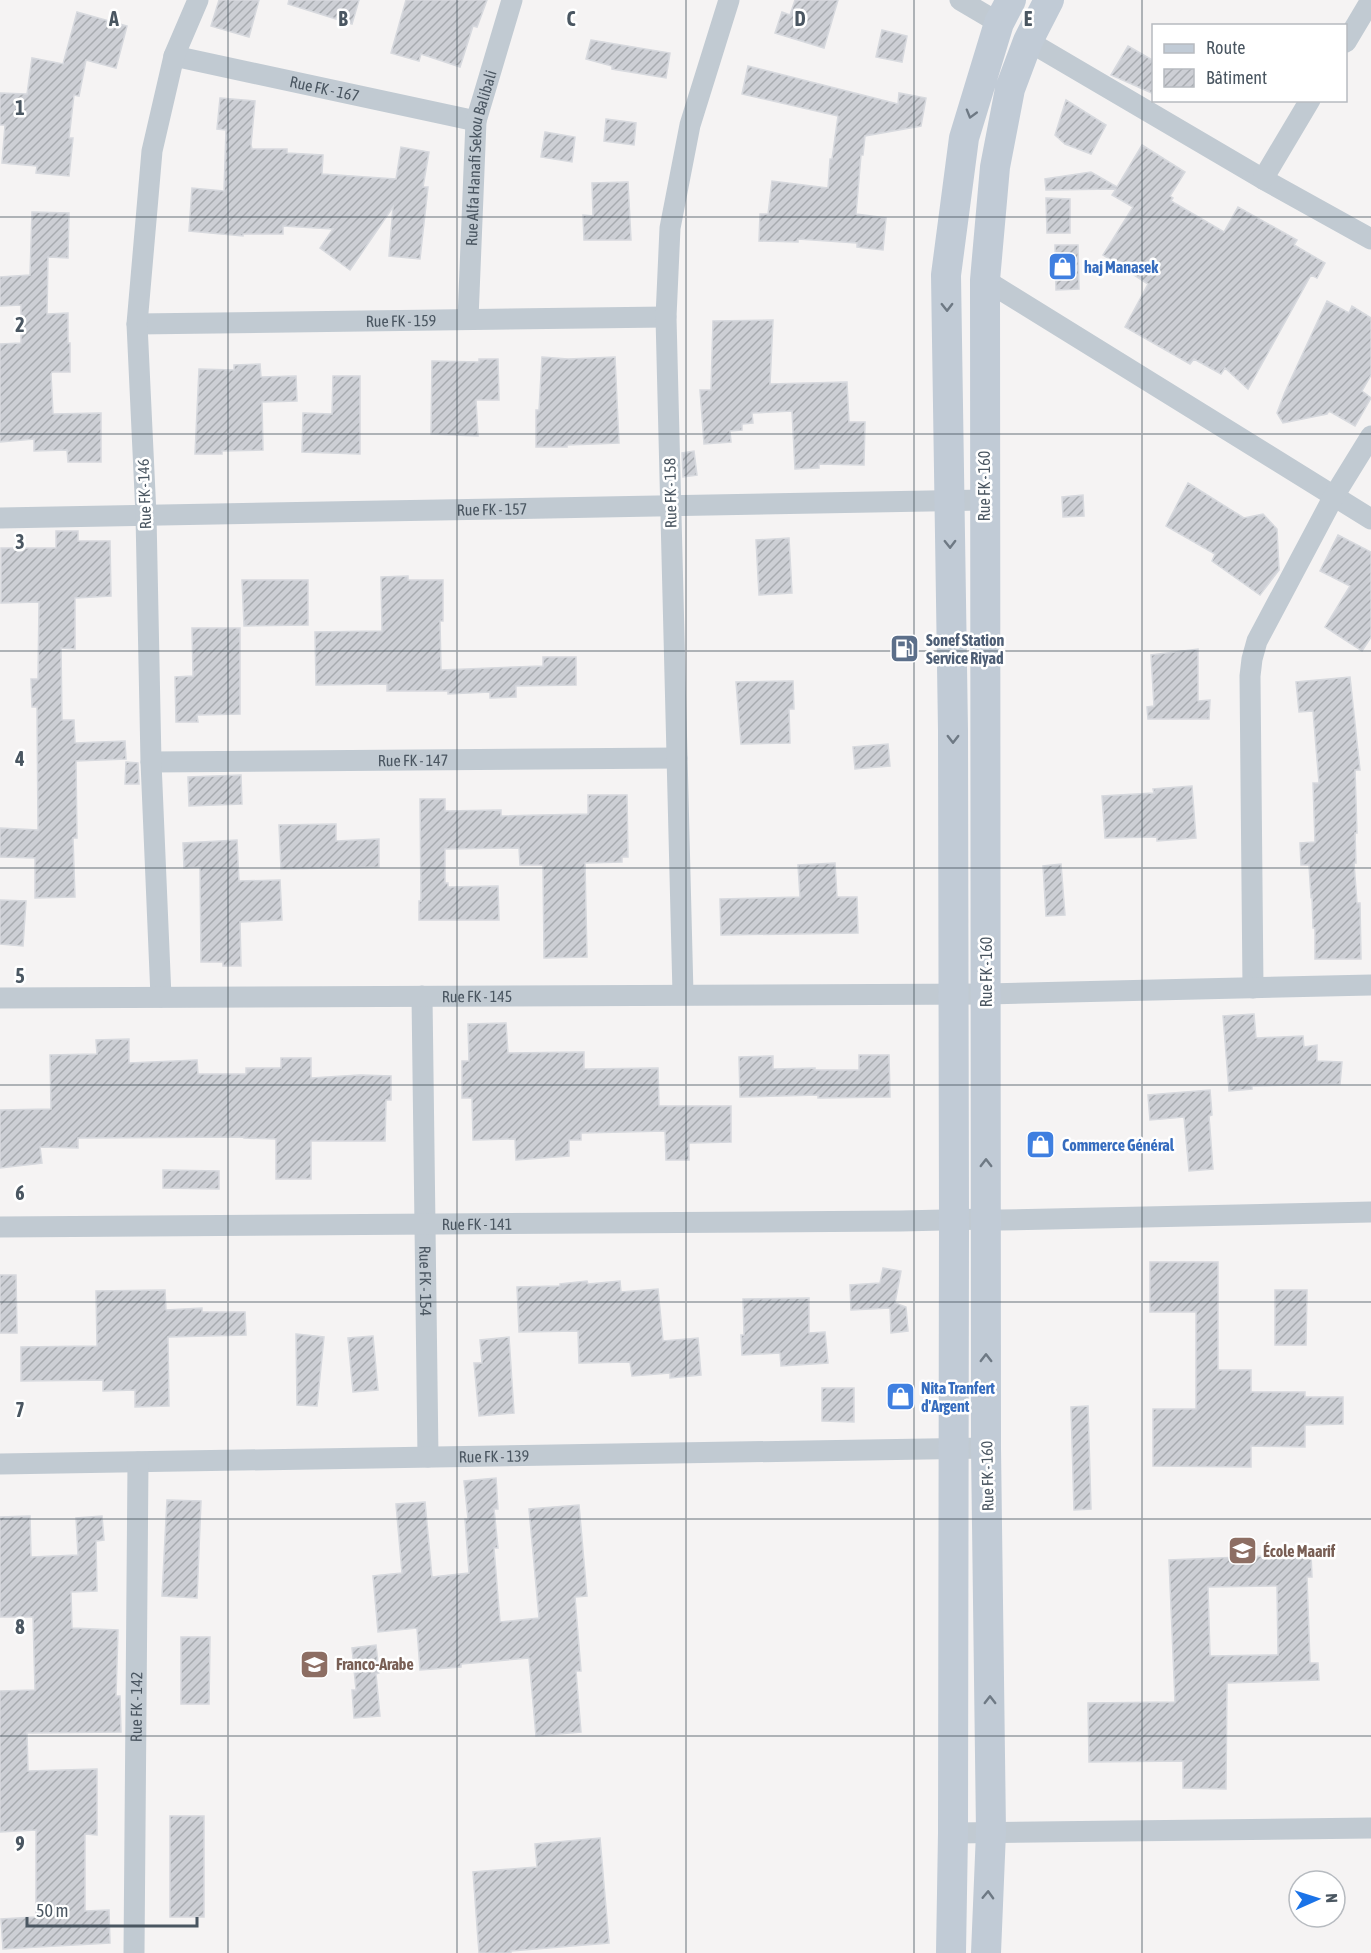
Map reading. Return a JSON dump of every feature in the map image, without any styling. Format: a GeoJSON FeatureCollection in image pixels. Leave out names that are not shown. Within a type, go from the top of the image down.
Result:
{"type":"FeatureCollection","features":[{"type":"Feature","properties":{"kind":"main road","name":"Rue FK - 160"},"geometry":{"type":"LineString","coordinates":[[986,1953],[991,1832],[986,1448],[985,280],[995,167],[1010,89],[1028,41],[1049,0]]}},
{"type":"Feature","properties":{"kind":"main road","name":"Rue FK - 160"},"geometry":{"type":"LineString","coordinates":[[951,1953],[953,1833],[953,730],[946,275],[964,138],[981,78],[1005,11]]}},
{"type":"Feature","properties":{"kind":"main road"},"geometry":{"type":"LineString","coordinates":[[981,78],[1010,89]]}},
{"type":"Feature","properties":{"kind":"street","name":"Rue FK - 146"},"geometry":{"type":"LineString","coordinates":[[161,997],[151,762],[146,515],[137,324],[152,151],[174,56],[198,0]]}},
{"type":"Feature","properties":{"kind":"street","name":"Rue Alfa Hanafi Sekou Balibali"},"geometry":{"type":"LineString","coordinates":[[468,319],[476,121],[512,0]]}},
{"type":"Feature","properties":{"kind":"street","name":"Rue FK - 158"},"geometry":{"type":"LineString","coordinates":[[683,994],[666,317],[670,228],[690,125],[729,0]]}},
{"type":"Feature","properties":{"kind":"street"},"geometry":{"type":"LineString","coordinates":[[960,0],[1005,11]]}},
{"type":"Feature","properties":{"kind":"street"},"geometry":{"type":"LineString","coordinates":[[1347,40],[1371,0]]}},
{"type":"Feature","properties":{"kind":"street"},"geometry":{"type":"LineString","coordinates":[[1028,41],[1263,179],[1371,238]]}},
{"type":"Feature","properties":{"kind":"street","name":"Rue FK - 167"},"geometry":{"type":"LineString","coordinates":[[174,56],[476,121]]}},
{"type":"Feature","properties":{"kind":"street"},"geometry":{"type":"LineString","coordinates":[[1263,179],[1309,102]]}},
{"type":"Feature","properties":{"kind":"street"},"geometry":{"type":"LineString","coordinates":[[985,280],[1371,519]]}},
{"type":"Feature","properties":{"kind":"street","name":"Rue FK - 159"},"geometry":{"type":"LineString","coordinates":[[137,324],[666,317]]}},
{"type":"Feature","properties":{"kind":"street"},"geometry":{"type":"LineString","coordinates":[[1253,988],[1250,676],[1252,659],[1257,641],[1334,496],[1371,436]]}},
{"type":"Feature","properties":{"kind":"street","name":"Rue FK - 157"},"geometry":{"type":"LineString","coordinates":[[0,518],[984,500]]}},
{"type":"Feature","properties":{"kind":"street","name":"Rue FK - 147"},"geometry":{"type":"LineString","coordinates":[[151,762],[676,758]]}},
{"type":"Feature","properties":{"kind":"street","name":"Rue FK - 145"},"geometry":{"type":"LineString","coordinates":[[0,998],[986,994],[1371,985]]}},
{"type":"Feature","properties":{"kind":"street","name":"Rue FK - 154"},"geometry":{"type":"LineString","coordinates":[[422,996],[428,1457]]}},
{"type":"Feature","properties":{"kind":"street","name":"Rue FK - 141"},"geometry":{"type":"LineString","coordinates":[[0,1227],[1013,1220],[1371,1212]]}},
{"type":"Feature","properties":{"kind":"street","name":"Rue FK - 139"},"geometry":{"type":"LineString","coordinates":[[0,1464],[986,1448]]}},
{"type":"Feature","properties":{"kind":"street","name":"Rue FK - 142"},"geometry":{"type":"LineString","coordinates":[[134,1953],[138,1462]]}},
{"type":"Feature","properties":{"kind":"street"},"geometry":{"type":"LineString","coordinates":[[953,1833],[1371,1828]]}},
{"type":"Feature","properties":{"kind":"building"},"geometry":{"type":"Polygon","coordinates":[[[219,0],[259,0],[249,37],[211,26],[219,0]]]}},
{"type":"Feature","properties":{"kind":"building"},"geometry":{"type":"Polygon","coordinates":[[[289,0],[359,0],[352,24],[288,4],[289,0]]]}},
{"type":"Feature","properties":{"kind":"building"},"geometry":{"type":"Polygon","coordinates":[[[406,0],[487,0],[477,27],[473,26],[460,67],[421,54],[419,61],[391,53],[406,0]]]}},
{"type":"Feature","properties":{"kind":"building"},"geometry":{"type":"Polygon","coordinates":[[[795,0],[838,0],[824,48],[775,33],[782,12],[790,15],[795,0]]]}},
{"type":"Feature","properties":{"kind":"building"},"geometry":{"type":"Polygon","coordinates":[[[77,12],[127,26],[116,68],[86,60],[79,96],[74,95],[69,138],[73,138],[69,176],[36,173],[37,166],[2,163],[5,125],[0,125],[0,93],[27,94],[32,58],[63,64],[77,12]]]}},
{"type":"Feature","properties":{"kind":"building"},"geometry":{"type":"Polygon","coordinates":[[[882,30],[907,36],[902,62],[876,57],[882,30]]]}},
{"type":"Feature","properties":{"kind":"building"},"geometry":{"type":"Polygon","coordinates":[[[591,40],[670,53],[666,78],[612,69],[612,66],[586,59],[591,40]]]}},
{"type":"Feature","properties":{"kind":"building"},"geometry":{"type":"Polygon","coordinates":[[[1128,46],[1152,60],[1152,93],[1111,75],[1128,46]]]}},
{"type":"Feature","properties":{"kind":"building"},"geometry":{"type":"Polygon","coordinates":[[[748,66],[898,104],[899,93],[926,98],[921,126],[865,136],[856,214],[886,218],[883,250],[857,247],[857,243],[798,239],[798,242],[759,241],[760,214],[768,214],[772,181],[828,188],[830,159],[832,159],[838,116],[742,94],[748,66]]]}},
{"type":"Feature","properties":{"kind":"building"},"geometry":{"type":"Polygon","coordinates":[[[220,98],[255,101],[252,149],[287,149],[287,153],[323,155],[322,174],[396,179],[401,147],[429,152],[423,187],[428,187],[420,259],[389,256],[393,207],[350,270],[320,248],[333,229],[283,226],[283,234],[243,234],[243,236],[189,231],[192,188],[224,191],[226,130],[217,129],[220,98]]]}},
{"type":"Feature","properties":{"kind":"building"},"geometry":{"type":"Polygon","coordinates":[[[1066,100],[1106,125],[1091,154],[1065,144],[1055,135],[1066,100]]]}},
{"type":"Feature","properties":{"kind":"building"},"geometry":{"type":"Polygon","coordinates":[[[606,119],[636,123],[634,145],[604,141],[606,119]]]}},
{"type":"Feature","properties":{"kind":"building"},"geometry":{"type":"Polygon","coordinates":[[[545,132],[575,137],[572,162],[541,157],[545,132]]]}},
{"type":"Feature","properties":{"kind":"building"},"geometry":{"type":"Polygon","coordinates":[[[1142,145],[1185,172],[1170,196],[1173,198],[1171,201],[1224,232],[1238,207],[1297,240],[1294,245],[1325,263],[1317,278],[1311,275],[1248,389],[1225,368],[1221,374],[1194,359],[1190,364],[1125,327],[1148,284],[1103,255],[1133,207],[1112,195],[1116,189],[1046,190],[1045,179],[1091,172],[1117,187],[1142,145]]]}},
{"type":"Feature","properties":{"kind":"building"},"geometry":{"type":"Polygon","coordinates":[[[628,182],[631,240],[584,240],[583,215],[593,216],[592,183],[628,182]]]}},
{"type":"Feature","properties":{"kind":"building"},"geometry":{"type":"Polygon","coordinates":[[[1046,198],[1070,199],[1070,233],[1047,233],[1046,198]]]}},
{"type":"Feature","properties":{"kind":"building"},"geometry":{"type":"Polygon","coordinates":[[[32,212],[69,213],[68,258],[48,257],[47,314],[68,313],[68,343],[70,343],[70,372],[52,372],[51,374],[53,414],[101,413],[101,462],[68,462],[67,450],[34,451],[34,439],[0,442],[0,344],[21,343],[21,305],[0,306],[0,277],[30,275],[32,212]]]}},
{"type":"Feature","properties":{"kind":"building"},"geometry":{"type":"Polygon","coordinates":[[[1055,245],[1078,245],[1079,289],[1056,290],[1055,245]]]}},
{"type":"Feature","properties":{"kind":"building"},"geometry":{"type":"Polygon","coordinates":[[[1327,301],[1349,313],[1352,306],[1371,318],[1371,375],[1362,391],[1371,398],[1355,426],[1329,411],[1327,414],[1283,423],[1277,413],[1327,301]]]}},
{"type":"Feature","properties":{"kind":"building"},"geometry":{"type":"Polygon","coordinates":[[[773,320],[770,384],[847,382],[849,422],[865,422],[864,465],[819,464],[819,468],[795,469],[792,411],[752,413],[753,423],[742,424],[742,430],[730,431],[731,442],[704,444],[700,390],[711,390],[713,321],[773,320]]]}},
{"type":"Feature","properties":{"kind":"building"},"geometry":{"type":"Polygon","coordinates":[[[542,357],[568,359],[615,357],[619,443],[536,447],[536,410],[539,410],[542,357]]]}},
{"type":"Feature","properties":{"kind":"building"},"geometry":{"type":"Polygon","coordinates":[[[479,359],[498,359],[499,400],[476,400],[478,436],[431,434],[432,361],[479,362],[479,359]]]}},
{"type":"Feature","properties":{"kind":"building"},"geometry":{"type":"Polygon","coordinates":[[[260,364],[261,377],[296,376],[297,401],[262,402],[263,450],[195,454],[199,369],[234,370],[234,365],[260,364]]]}},
{"type":"Feature","properties":{"kind":"building"},"geometry":{"type":"Polygon","coordinates":[[[333,376],[360,376],[360,454],[302,452],[303,413],[332,414],[333,376]]]}},
{"type":"Feature","properties":{"kind":"building"},"geometry":{"type":"Polygon","coordinates":[[[694,451],[697,475],[683,477],[682,453],[694,451]]]}},
{"type":"Feature","properties":{"kind":"building"},"geometry":{"type":"Polygon","coordinates":[[[1188,483],[1244,518],[1263,514],[1277,529],[1279,570],[1260,595],[1212,561],[1215,554],[1166,526],[1188,483]]]}},
{"type":"Feature","properties":{"kind":"building"},"geometry":{"type":"Polygon","coordinates":[[[1083,495],[1084,516],[1063,517],[1062,497],[1083,495]]]}},
{"type":"Feature","properties":{"kind":"building"},"geometry":{"type":"Polygon","coordinates":[[[56,531],[78,531],[78,541],[110,541],[111,596],[75,598],[75,649],[61,648],[62,720],[74,720],[75,743],[125,741],[126,759],[76,761],[77,838],[73,838],[75,897],[35,898],[35,858],[0,857],[0,828],[38,830],[37,707],[32,707],[31,679],[38,679],[39,602],[1,603],[1,548],[56,548],[56,531]]]}},
{"type":"Feature","properties":{"kind":"building"},"geometry":{"type":"Polygon","coordinates":[[[1338,535],[1371,552],[1371,637],[1362,651],[1325,627],[1350,586],[1320,571],[1338,535]]]}},
{"type":"Feature","properties":{"kind":"building"},"geometry":{"type":"Polygon","coordinates":[[[789,538],[792,593],[759,595],[756,540],[789,538]]]}},
{"type":"Feature","properties":{"kind":"building"},"geometry":{"type":"Polygon","coordinates":[[[408,576],[408,580],[443,580],[443,621],[440,621],[441,670],[543,666],[543,657],[576,657],[576,685],[516,686],[516,697],[490,698],[490,692],[448,694],[448,691],[387,691],[387,684],[316,685],[315,632],[382,631],[381,577],[408,576]]]}},
{"type":"Feature","properties":{"kind":"building"},"geometry":{"type":"Polygon","coordinates":[[[242,580],[308,580],[308,625],[244,626],[242,580]]]}},
{"type":"Feature","properties":{"kind":"building"},"geometry":{"type":"Polygon","coordinates":[[[192,628],[240,628],[240,714],[197,715],[198,722],[176,722],[175,677],[193,676],[192,628]]]}},
{"type":"Feature","properties":{"kind":"building"},"geometry":{"type":"Polygon","coordinates":[[[1198,649],[1198,701],[1210,700],[1209,719],[1148,719],[1147,707],[1154,706],[1151,655],[1198,649]]]}},
{"type":"Feature","properties":{"kind":"building"},"geometry":{"type":"Polygon","coordinates":[[[1350,677],[1360,770],[1355,770],[1357,833],[1355,833],[1356,863],[1354,863],[1357,903],[1360,903],[1361,959],[1315,959],[1315,928],[1313,928],[1309,865],[1301,865],[1300,843],[1315,842],[1313,783],[1319,783],[1313,711],[1299,712],[1296,682],[1350,677]]]}},
{"type":"Feature","properties":{"kind":"building"},"geometry":{"type":"Polygon","coordinates":[[[793,681],[794,709],[789,709],[790,743],[741,744],[736,682],[793,681]]]}},
{"type":"Feature","properties":{"kind":"building"},"geometry":{"type":"Polygon","coordinates":[[[888,744],[890,766],[855,769],[853,747],[888,744]]]}},
{"type":"Feature","properties":{"kind":"building"},"geometry":{"type":"Polygon","coordinates":[[[126,762],[138,763],[139,784],[125,784],[126,762]]]}},
{"type":"Feature","properties":{"kind":"building"},"geometry":{"type":"Polygon","coordinates":[[[241,775],[242,804],[189,806],[188,777],[241,775]]]}},
{"type":"Feature","properties":{"kind":"building"},"geometry":{"type":"Polygon","coordinates":[[[1192,786],[1196,838],[1157,841],[1157,837],[1105,838],[1102,796],[1154,793],[1153,789],[1192,786]]]}},
{"type":"Feature","properties":{"kind":"building"},"geometry":{"type":"Polygon","coordinates":[[[588,795],[627,795],[628,857],[622,857],[622,862],[585,863],[587,957],[544,958],[543,865],[520,865],[519,848],[445,849],[445,883],[448,883],[448,887],[498,886],[499,920],[419,920],[419,901],[421,901],[420,799],[445,799],[445,811],[501,810],[501,816],[588,814],[588,795]]]}},
{"type":"Feature","properties":{"kind":"building"},"geometry":{"type":"Polygon","coordinates":[[[336,824],[336,841],[379,839],[379,867],[281,869],[279,825],[336,824]]]}},
{"type":"Feature","properties":{"kind":"building"},"geometry":{"type":"Polygon","coordinates":[[[237,840],[239,881],[280,880],[282,920],[240,922],[241,966],[223,966],[223,962],[201,962],[200,867],[184,868],[183,843],[237,840]]]}},
{"type":"Feature","properties":{"kind":"building"},"geometry":{"type":"Polygon","coordinates":[[[835,863],[837,897],[857,897],[858,933],[721,935],[720,899],[800,897],[798,865],[835,863]]]}},
{"type":"Feature","properties":{"kind":"building"},"geometry":{"type":"Polygon","coordinates":[[[1061,864],[1065,915],[1046,916],[1043,866],[1061,864]]]}},
{"type":"Feature","properties":{"kind":"building"},"geometry":{"type":"Polygon","coordinates":[[[0,900],[26,901],[23,946],[0,944],[0,900]]]}},
{"type":"Feature","properties":{"kind":"building"},"geometry":{"type":"Polygon","coordinates":[[[1254,1014],[1256,1038],[1303,1036],[1304,1047],[1317,1045],[1317,1061],[1342,1062],[1340,1084],[1252,1086],[1252,1089],[1229,1091],[1223,1016],[1254,1014]]]}},
{"type":"Feature","properties":{"kind":"building"},"geometry":{"type":"Polygon","coordinates":[[[506,1023],[508,1053],[584,1052],[584,1069],[658,1068],[659,1106],[731,1106],[731,1142],[689,1143],[689,1160],[666,1160],[665,1131],[581,1133],[581,1140],[569,1140],[569,1156],[516,1160],[515,1139],[473,1140],[472,1098],[462,1098],[462,1061],[469,1061],[468,1024],[506,1023]]]}},
{"type":"Feature","properties":{"kind":"building"},"geometry":{"type":"Polygon","coordinates":[[[129,1039],[129,1063],[197,1060],[198,1074],[246,1074],[246,1068],[281,1068],[281,1058],[311,1058],[311,1078],[391,1076],[391,1100],[386,1100],[385,1141],[311,1141],[311,1179],[276,1179],[276,1139],[244,1137],[78,1138],[78,1148],[40,1147],[42,1163],[0,1168],[0,1110],[51,1109],[50,1055],[97,1054],[96,1040],[129,1039]]]}},
{"type":"Feature","properties":{"kind":"building"},"geometry":{"type":"Polygon","coordinates":[[[859,1055],[889,1055],[890,1097],[818,1098],[818,1095],[740,1097],[739,1057],[773,1056],[773,1069],[859,1070],[859,1055]]]}},
{"type":"Feature","properties":{"kind":"building"},"geometry":{"type":"Polygon","coordinates":[[[1210,1090],[1212,1115],[1209,1116],[1213,1169],[1189,1171],[1184,1117],[1150,1120],[1148,1095],[1210,1090]]]}},
{"type":"Feature","properties":{"kind":"building"},"geometry":{"type":"Polygon","coordinates":[[[163,1170],[219,1171],[219,1189],[163,1188],[163,1170]]]}},
{"type":"Feature","properties":{"kind":"building"},"geometry":{"type":"Polygon","coordinates":[[[1150,1262],[1218,1262],[1218,1370],[1251,1370],[1251,1392],[1305,1392],[1305,1397],[1343,1397],[1343,1424],[1305,1425],[1305,1447],[1251,1446],[1251,1467],[1153,1466],[1153,1409],[1196,1409],[1196,1312],[1150,1312],[1150,1262]]]}},
{"type":"Feature","properties":{"kind":"building"},"geometry":{"type":"Polygon","coordinates":[[[883,1268],[901,1271],[895,1303],[906,1307],[908,1331],[891,1333],[890,1308],[851,1310],[850,1285],[880,1283],[883,1268]]]}},
{"type":"Feature","properties":{"kind":"building"},"geometry":{"type":"Polygon","coordinates":[[[0,1275],[16,1275],[17,1333],[0,1333],[0,1275]]]}},
{"type":"Feature","properties":{"kind":"building"},"geometry":{"type":"Polygon","coordinates":[[[587,1281],[588,1284],[620,1281],[621,1292],[658,1289],[663,1341],[698,1338],[701,1375],[670,1378],[670,1373],[632,1376],[630,1362],[579,1363],[578,1331],[519,1332],[517,1287],[560,1286],[560,1284],[587,1281]]]}},
{"type":"Feature","properties":{"kind":"building"},"geometry":{"type":"Polygon","coordinates":[[[165,1290],[166,1310],[202,1308],[202,1312],[245,1312],[246,1335],[168,1337],[169,1406],[135,1407],[135,1390],[103,1391],[103,1380],[21,1381],[21,1347],[97,1346],[96,1291],[165,1290]]]}},
{"type":"Feature","properties":{"kind":"building"},"geometry":{"type":"Polygon","coordinates":[[[1275,1290],[1307,1290],[1306,1345],[1275,1345],[1275,1290]]]}},
{"type":"Feature","properties":{"kind":"building"},"geometry":{"type":"Polygon","coordinates":[[[809,1298],[809,1333],[825,1332],[828,1363],[781,1366],[780,1353],[742,1355],[743,1299],[809,1298]]]}},
{"type":"Feature","properties":{"kind":"building"},"geometry":{"type":"Polygon","coordinates":[[[296,1334],[324,1337],[317,1406],[297,1405],[296,1334]]]}},
{"type":"Feature","properties":{"kind":"building"},"geometry":{"type":"Polygon","coordinates":[[[373,1336],[378,1390],[353,1392],[348,1338],[373,1336]]]}},
{"type":"Feature","properties":{"kind":"building"},"geometry":{"type":"Polygon","coordinates":[[[509,1337],[514,1413],[479,1416],[474,1363],[482,1363],[480,1340],[509,1337]]]}},
{"type":"Feature","properties":{"kind":"building"},"geometry":{"type":"Polygon","coordinates":[[[822,1388],[854,1388],[854,1422],[822,1421],[822,1388]]]}},
{"type":"Feature","properties":{"kind":"building"},"geometry":{"type":"Polygon","coordinates":[[[1088,1406],[1091,1509],[1074,1510],[1071,1407],[1088,1406]]]}},
{"type":"Feature","properties":{"kind":"building"},"geometry":{"type":"Polygon","coordinates":[[[496,1478],[498,1509],[494,1509],[498,1548],[494,1548],[500,1622],[539,1618],[529,1509],[579,1505],[587,1596],[575,1597],[581,1671],[576,1671],[581,1732],[536,1736],[529,1658],[420,1670],[417,1628],[378,1632],[373,1576],[402,1573],[396,1504],[425,1502],[432,1577],[469,1573],[465,1519],[468,1519],[464,1481],[496,1478]]]}},
{"type":"Feature","properties":{"kind":"building"},"geometry":{"type":"Polygon","coordinates":[[[167,1500],[201,1501],[197,1598],[162,1596],[167,1500]]]}},
{"type":"Feature","properties":{"kind":"building"},"geometry":{"type":"Polygon","coordinates":[[[30,1516],[31,1557],[78,1555],[76,1518],[102,1516],[104,1540],[96,1541],[97,1591],[71,1592],[72,1628],[118,1630],[116,1696],[120,1696],[121,1732],[27,1733],[28,1771],[97,1769],[97,1835],[85,1834],[85,1911],[109,1910],[110,1943],[3,1949],[1,1919],[36,1917],[36,1830],[0,1832],[0,1691],[35,1690],[33,1617],[0,1617],[0,1517],[30,1516]]]}},
{"type":"Feature","properties":{"kind":"building"},"geometry":{"type":"Polygon","coordinates":[[[1311,1554],[1312,1577],[1307,1577],[1310,1663],[1318,1663],[1319,1680],[1227,1683],[1226,1789],[1183,1788],[1183,1761],[1089,1762],[1088,1703],[1175,1702],[1169,1560],[1311,1554]],[[1277,1586],[1208,1587],[1210,1656],[1278,1655],[1277,1586]]]}},
{"type":"Feature","properties":{"kind":"building"},"geometry":{"type":"Polygon","coordinates":[[[181,1637],[210,1637],[209,1704],[181,1704],[181,1637]]]}},
{"type":"Feature","properties":{"kind":"building"},"geometry":{"type":"Polygon","coordinates":[[[376,1645],[380,1716],[354,1718],[352,1690],[356,1690],[352,1648],[376,1645]]]}},
{"type":"Feature","properties":{"kind":"building"},"geometry":{"type":"Polygon","coordinates":[[[170,1816],[204,1816],[204,1917],[170,1917],[170,1816]]]}},
{"type":"Feature","properties":{"kind":"building"},"geometry":{"type":"Polygon","coordinates":[[[600,1838],[609,1943],[511,1951],[511,1953],[479,1953],[473,1872],[537,1867],[535,1844],[600,1838]]]}},
{"type":"Feature","properties":{"kind":"place","name":"haj Manasek"},"geometry":{"type":"Point","coordinates":[1063,267]}},
{"type":"Feature","properties":{"kind":"place","name":"Sonef Station Service Riyad"},"geometry":{"type":"Point","coordinates":[905,649]}},
{"type":"Feature","properties":{"kind":"place","name":"Commerce Général"},"geometry":{"type":"Point","coordinates":[1041,1145]}},
{"type":"Feature","properties":{"kind":"place","name":"Nita Tranfert d'Argent"},"geometry":{"type":"Point","coordinates":[900,1397]}},
{"type":"Feature","properties":{"kind":"place","name":"École Maarif"},"geometry":{"type":"Point","coordinates":[1242,1551]}},
{"type":"Feature","properties":{"kind":"place","name":"Franco-Arabe"},"geometry":{"type":"Point","coordinates":[315,1664]}}]}
